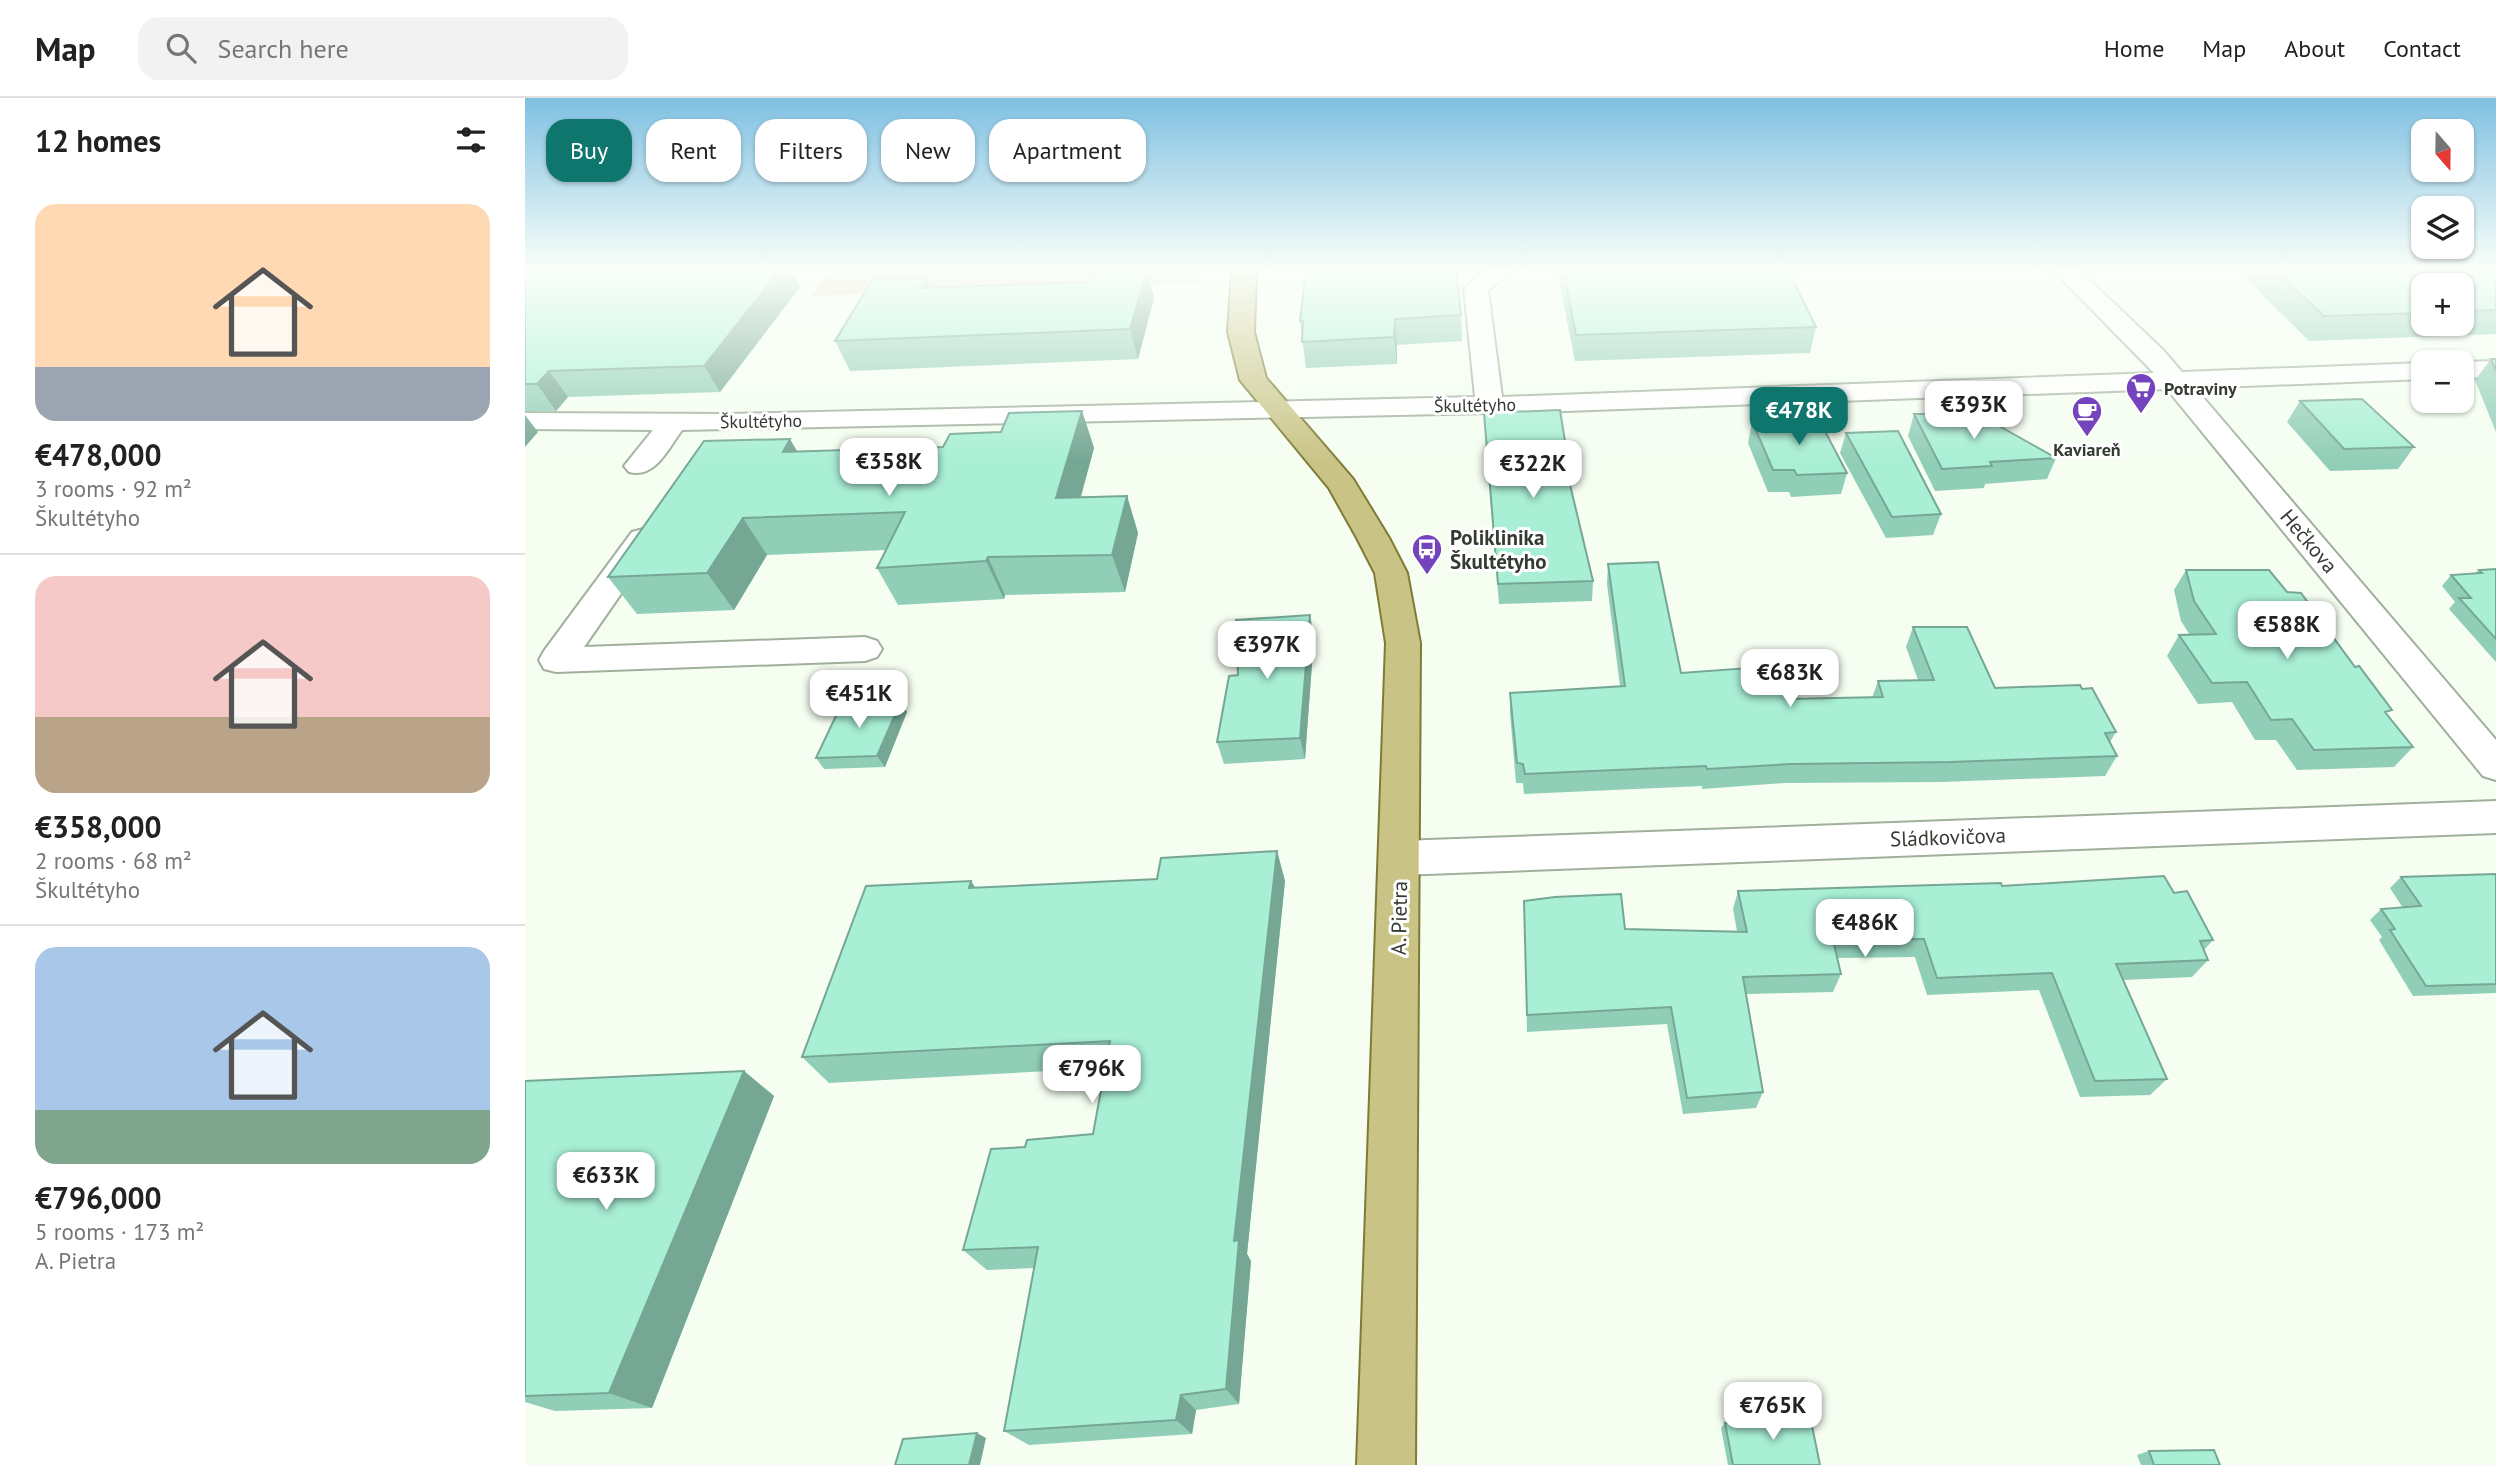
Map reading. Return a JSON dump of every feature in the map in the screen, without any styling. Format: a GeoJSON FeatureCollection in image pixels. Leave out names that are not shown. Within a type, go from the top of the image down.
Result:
{"type":"FeatureCollection","features":[{"type":"Feature","properties":{"kind":"main road","name":"A. Pietra"},"geometry":{"type":"LineString","coordinates":[[1241,334],[1253,380],[1342,485],[1391,573],[1403,643],[1386,1465]]}},
{"type":"Feature","properties":{"kind":"street"},"geometry":{"type":"LineString","coordinates":[[1481,334],[1489,404]]}},
{"type":"Feature","properties":{"kind":"street","name":"Hečkova"},"geometry":{"type":"LineString","coordinates":[[2131,334],[2176,381],[2496,766]]}},
{"type":"Feature","properties":{"kind":"street"},"geometry":{"type":"LineString","coordinates":[[2474,370],[2496,369]]}},
{"type":"Feature","properties":{"kind":"street","name":"Škultétyho"},"geometry":{"type":"LineString","coordinates":[[525,421],[729,422],[1489,404],[2411,372]]}},
{"type":"Feature","properties":{"kind":"street"},"geometry":{"type":"LineString","coordinates":[[639,467],[674,422]]}},
{"type":"Feature","properties":{"kind":"street"},"geometry":{"type":"LineString","coordinates":[[705,454],[729,422]]}},
{"type":"Feature","properties":{"kind":"street"},"geometry":{"type":"LineString","coordinates":[[661,514],[556,660],[865,649]]}},
{"type":"Feature","properties":{"kind":"street","name":"Sládkovičova"},"geometry":{"type":"LineString","coordinates":[[1400,858],[2496,817]]}},
{"type":"Feature","properties":{"kind":"building"},"geometry":{"type":"Polygon","coordinates":[[[525,334],[729,334],[704,366],[549,371],[537,384],[525,384],[525,334]]]}},
{"type":"Feature","properties":{"kind":"building"},"geometry":{"type":"Polygon","coordinates":[[[839,334],[1012,334],[835,341],[839,334]]]}},
{"type":"Feature","properties":{"kind":"building"},"geometry":{"type":"Polygon","coordinates":[[[1302,334],[1394,334],[1394,337],[1302,342],[1302,334]]]}},
{"type":"Feature","properties":{"kind":"building"},"geometry":{"type":"Polygon","coordinates":[[[2362,399],[2414,447],[2344,449],[2300,401],[2362,399]]]}},
{"type":"Feature","properties":{"kind":"building"},"geometry":{"type":"Polygon","coordinates":[[[1560,410],[1570,472],[1567,472],[1593,581],[1498,584],[1484,413],[1560,410]]]}},
{"type":"Feature","properties":{"kind":"building"},"geometry":{"type":"Polygon","coordinates":[[[1082,411],[1056,498],[1127,496],[1112,555],[988,557],[986,561],[877,568],[905,512],[743,518],[707,573],[608,577],[704,441],[790,439],[783,452],[943,447],[950,434],[1001,432],[1009,413],[1082,411]]]}},
{"type":"Feature","properties":{"kind":"building"},"geometry":{"type":"Polygon","coordinates":[[[1914,414],[1978,414],[2056,458],[1990,462],[1992,466],[1942,469],[1914,414]]]}},
{"type":"Feature","properties":{"kind":"building"},"geometry":{"type":"Polygon","coordinates":[[[1818,418],[1847,473],[1797,475],[1794,470],[1773,470],[1752,421],[1818,418]]]}},
{"type":"Feature","properties":{"kind":"building"},"geometry":{"type":"Polygon","coordinates":[[[1898,431],[1941,514],[1892,517],[1846,433],[1898,431]]]}},
{"type":"Feature","properties":{"kind":"building"},"geometry":{"type":"Polygon","coordinates":[[[1658,562],[1681,673],[1777,666],[1786,699],[1883,697],[1878,681],[1934,680],[1913,627],[1967,627],[1995,688],[2080,685],[2082,689],[2092,688],[2116,732],[2105,733],[2117,756],[1791,764],[1707,769],[1706,766],[1525,774],[1523,764],[1517,763],[1510,693],[1625,686],[1608,564],[1658,562]]]}},
{"type":"Feature","properties":{"kind":"building"},"geometry":{"type":"Polygon","coordinates":[[[2496,569],[2496,639],[2459,598],[2471,598],[2451,575],[2482,573],[2479,570],[2496,569]]]}},
{"type":"Feature","properties":{"kind":"building"},"geometry":{"type":"Polygon","coordinates":[[[2186,570],[2269,570],[2287,592],[2301,593],[2355,667],[2359,666],[2392,710],[2385,712],[2413,747],[2314,750],[2292,719],[2271,720],[2247,682],[2212,683],[2179,635],[2216,634],[2194,601],[2186,570]]]}},
{"type":"Feature","properties":{"kind":"building"},"geometry":{"type":"Polygon","coordinates":[[[1310,615],[1300,738],[1217,742],[1229,676],[1238,675],[1236,620],[1310,615]]]}},
{"type":"Feature","properties":{"kind":"building"},"geometry":{"type":"Polygon","coordinates":[[[901,701],[877,756],[816,758],[842,703],[901,701]]]}},
{"type":"Feature","properties":{"kind":"building"},"geometry":{"type":"Polygon","coordinates":[[[1277,851],[1234,1241],[1239,1240],[1226,1389],[1181,1395],[1176,1420],[1004,1431],[1038,1247],[963,1250],[991,1149],[1025,1147],[1027,1140],[1093,1134],[1110,1041],[802,1057],[866,886],[971,881],[969,888],[1157,879],[1161,858],[1277,851]]]}},
{"type":"Feature","properties":{"kind":"building"},"geometry":{"type":"Polygon","coordinates":[[[2496,874],[2496,984],[2426,986],[2390,930],[2395,929],[2381,909],[2421,906],[2401,877],[2496,874]]]}},
{"type":"Feature","properties":{"kind":"building"},"geometry":{"type":"Polygon","coordinates":[[[2164,876],[2174,893],[2187,891],[2213,940],[2200,941],[2208,960],[2116,964],[2167,1079],[2095,1081],[2052,973],[1937,978],[1924,939],[1833,940],[1841,974],[1743,977],[1763,1092],[1687,1098],[1671,1007],[1527,1015],[1524,901],[1621,894],[1625,929],[1747,932],[1738,891],[2001,883],[2002,886],[2164,876]]]}},
{"type":"Feature","properties":{"kind":"building"},"geometry":{"type":"Polygon","coordinates":[[[744,1071],[609,1393],[525,1396],[525,1081],[744,1071]]]}},
{"type":"Feature","properties":{"kind":"building"},"geometry":{"type":"Polygon","coordinates":[[[1810,1416],[1820,1465],[1733,1465],[1725,1423],[1810,1416]]]}},
{"type":"Feature","properties":{"kind":"building"},"geometry":{"type":"Polygon","coordinates":[[[977,1433],[969,1465],[895,1465],[903,1439],[977,1433]]]}},
{"type":"Feature","properties":{"kind":"building"},"geometry":{"type":"Polygon","coordinates":[[[2214,1450],[2220,1465],[2154,1465],[2149,1451],[2214,1450]]]}},
{"type":"Feature","properties":{"kind":"place","name":"Potraviny"},"geometry":{"type":"Point","coordinates":[2141,415]}},
{"type":"Feature","properties":{"kind":"place","name":"Kaviareň"},"geometry":{"type":"Point","coordinates":[2087,438]}},
{"type":"Feature","properties":{"kind":"place","name":"Poliklinika Škultétyho"},"geometry":{"type":"Point","coordinates":[1427,576]}}]}
